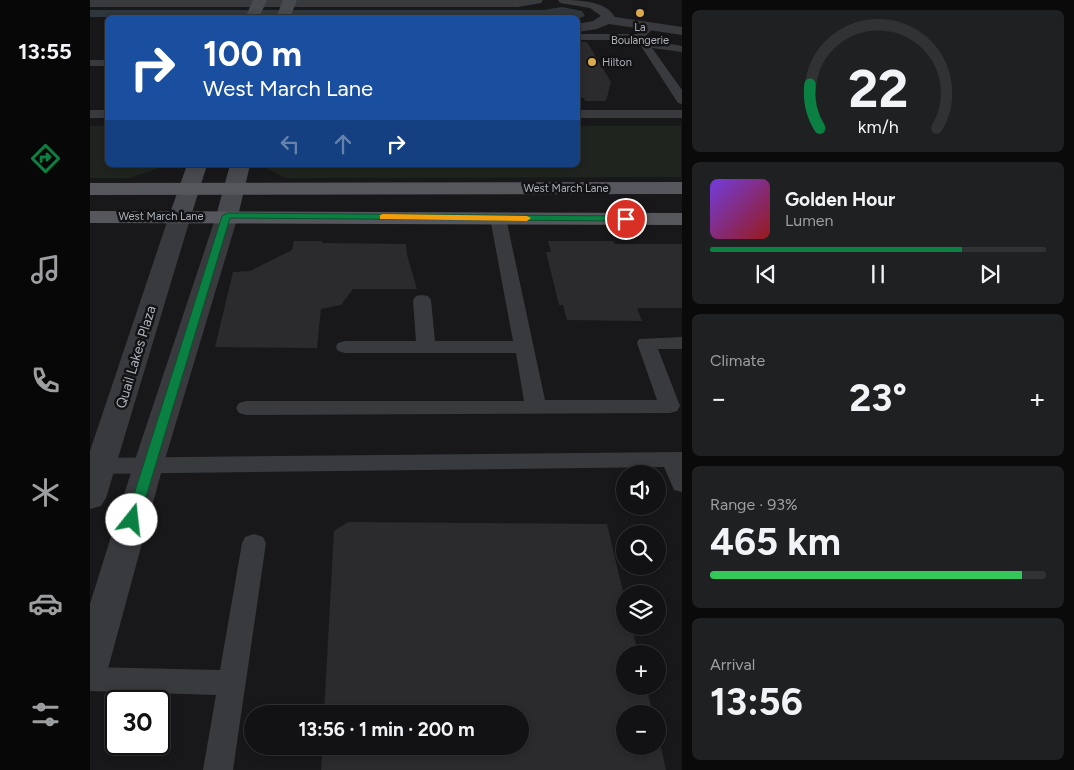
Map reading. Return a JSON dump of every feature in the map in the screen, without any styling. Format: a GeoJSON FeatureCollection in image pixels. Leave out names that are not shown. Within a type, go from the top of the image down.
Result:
{"type":"FeatureCollection","features":[{"type":"Feature","properties":{"kind":"main road","name":"West March Lane"},"geometry":{"type":"LineString","coordinates":[[90,217],[180,216],[230,202],[682,188]]}},
{"type":"Feature","properties":{"kind":"main road","name":"West March Lane"},"geometry":{"type":"LineString","coordinates":[[90,189],[189,189],[230,202],[498,218],[682,219]]}},
{"type":"Feature","properties":{"kind":"street"},"geometry":{"type":"LineString","coordinates":[[98,2],[444,1],[518,3],[536,0]]}},
{"type":"Feature","properties":{"kind":"street"},"geometry":{"type":"LineString","coordinates":[[565,0],[586,3],[602,9],[608,16],[607,20]]}},
{"type":"Feature","properties":{"kind":"street"},"geometry":{"type":"LineString","coordinates":[[254,15],[260,2]]}},
{"type":"Feature","properties":{"kind":"street"},"geometry":{"type":"LineString","coordinates":[[284,15],[289,2]]}},
{"type":"Feature","properties":{"kind":"street"},"geometry":{"type":"LineString","coordinates":[[580,28],[597,25],[607,20],[682,31]]}},
{"type":"Feature","properties":{"kind":"street"},"geometry":{"type":"LineString","coordinates":[[180,216],[196,167]]}},
{"type":"Feature","properties":{"kind":"street"},"geometry":{"type":"LineString","coordinates":[[90,665],[148,466],[239,167]]}},
{"type":"Feature","properties":{"kind":"street","name":"Quail Lakes Plaza"},"geometry":{"type":"LineString","coordinates":[[90,498],[96,466],[180,216]]}},
{"type":"Feature","properties":{"kind":"lane"},"geometry":{"type":"LineString","coordinates":[[642,40],[650,26]]}},
{"type":"Feature","properties":{"kind":"lane"},"geometry":{"type":"LineString","coordinates":[[580,37],[642,40],[682,49]]}},
{"type":"Feature","properties":{"kind":"lane"},"geometry":{"type":"LineString","coordinates":[[642,40],[682,100]]}},
{"type":"Feature","properties":{"kind":"lane"},"geometry":{"type":"LineString","coordinates":[[90,63],[105,62]]}},
{"type":"Feature","properties":{"kind":"lane"},"geometry":{"type":"LineString","coordinates":[[90,114],[105,114]]}},
{"type":"Feature","properties":{"kind":"lane"},"geometry":{"type":"LineString","coordinates":[[580,114],[682,114]]}},
{"type":"Feature","properties":{"kind":"lane"},"geometry":{"type":"LineString","coordinates":[[498,218],[536,407]]}},
{"type":"Feature","properties":{"kind":"lane"},"geometry":{"type":"LineString","coordinates":[[422,300],[426,347]]}},
{"type":"Feature","properties":{"kind":"lane"},"geometry":{"type":"LineString","coordinates":[[246,408],[676,406],[646,343],[682,343]]}},
{"type":"Feature","properties":{"kind":"lane"},"geometry":{"type":"LineString","coordinates":[[345,347],[524,347]]}},
{"type":"Feature","properties":{"kind":"lane"},"geometry":{"type":"LineString","coordinates":[[96,466],[677,459],[682,484]]}},
{"type":"Feature","properties":{"kind":"lane"},"geometry":{"type":"LineString","coordinates":[[218,770],[254,542]]}},
{"type":"Feature","properties":{"kind":"lane"},"geometry":{"type":"LineString","coordinates":[[90,679],[233,683]]}},
{"type":"Feature","properties":{"kind":"shaded area"},"geometry":{"type":"Polygon","coordinates":[[[562,7],[582,11],[585,16],[580,18],[580,15],[105,15],[105,17],[90,17],[90,10],[543,10],[562,7]]]}},
{"type":"Feature","properties":{"kind":"shaded area"},"geometry":{"type":"Polygon","coordinates":[[[90,126],[105,126],[105,167],[161,167],[130,178],[90,178],[90,126]]]}},
{"type":"Feature","properties":{"kind":"shaded area"},"geometry":{"type":"Polygon","coordinates":[[[580,126],[681,126],[681,177],[286,178],[263,167],[580,167],[580,126]]]}},
{"type":"Feature","properties":{"kind":"building","name":"Hilton"},"geometry":{"type":"Polygon","coordinates":[[[580,42],[587,42],[611,82],[606,101],[585,101],[584,98],[580,98],[580,42]]]}},
{"type":"Feature","properties":{"kind":"building"},"geometry":{"type":"Polygon","coordinates":[[[294,241],[406,244],[407,255],[417,289],[353,289],[341,305],[321,309],[317,348],[215,347],[233,272],[250,271],[292,250],[294,241]]]}},
{"type":"Feature","properties":{"kind":"building"},"geometry":{"type":"Polygon","coordinates":[[[548,241],[682,244],[682,308],[637,308],[642,321],[567,320],[563,305],[559,305],[546,252],[551,252],[548,241]]]}},
{"type":"Feature","properties":{"kind":"building"},"geometry":{"type":"Polygon","coordinates":[[[348,522],[607,524],[616,562],[616,575],[619,575],[621,585],[616,585],[616,635],[634,635],[636,645],[616,645],[616,695],[648,695],[651,705],[616,705],[616,755],[663,755],[666,770],[321,770],[322,755],[529,755],[529,705],[324,705],[334,531],[348,522]]]}},
{"type":"Feature","properties":{"kind":"slow traffic"},"geometry":{"type":"LineString","coordinates":[[383,217],[527,218]]}},
{"type":"Feature","properties":{"kind":"place","name":"La Boulangerie"},"geometry":{"type":"Point","coordinates":[640,13]}},
{"type":"Feature","properties":{"kind":"place","name":"Hilton"},"geometry":{"type":"Point","coordinates":[592,62]}},
{"type":"Feature","properties":{"kind":"route"},"geometry":{"type":"LineString","coordinates":[[132,520],[227,216],[626,219]]}}]}
